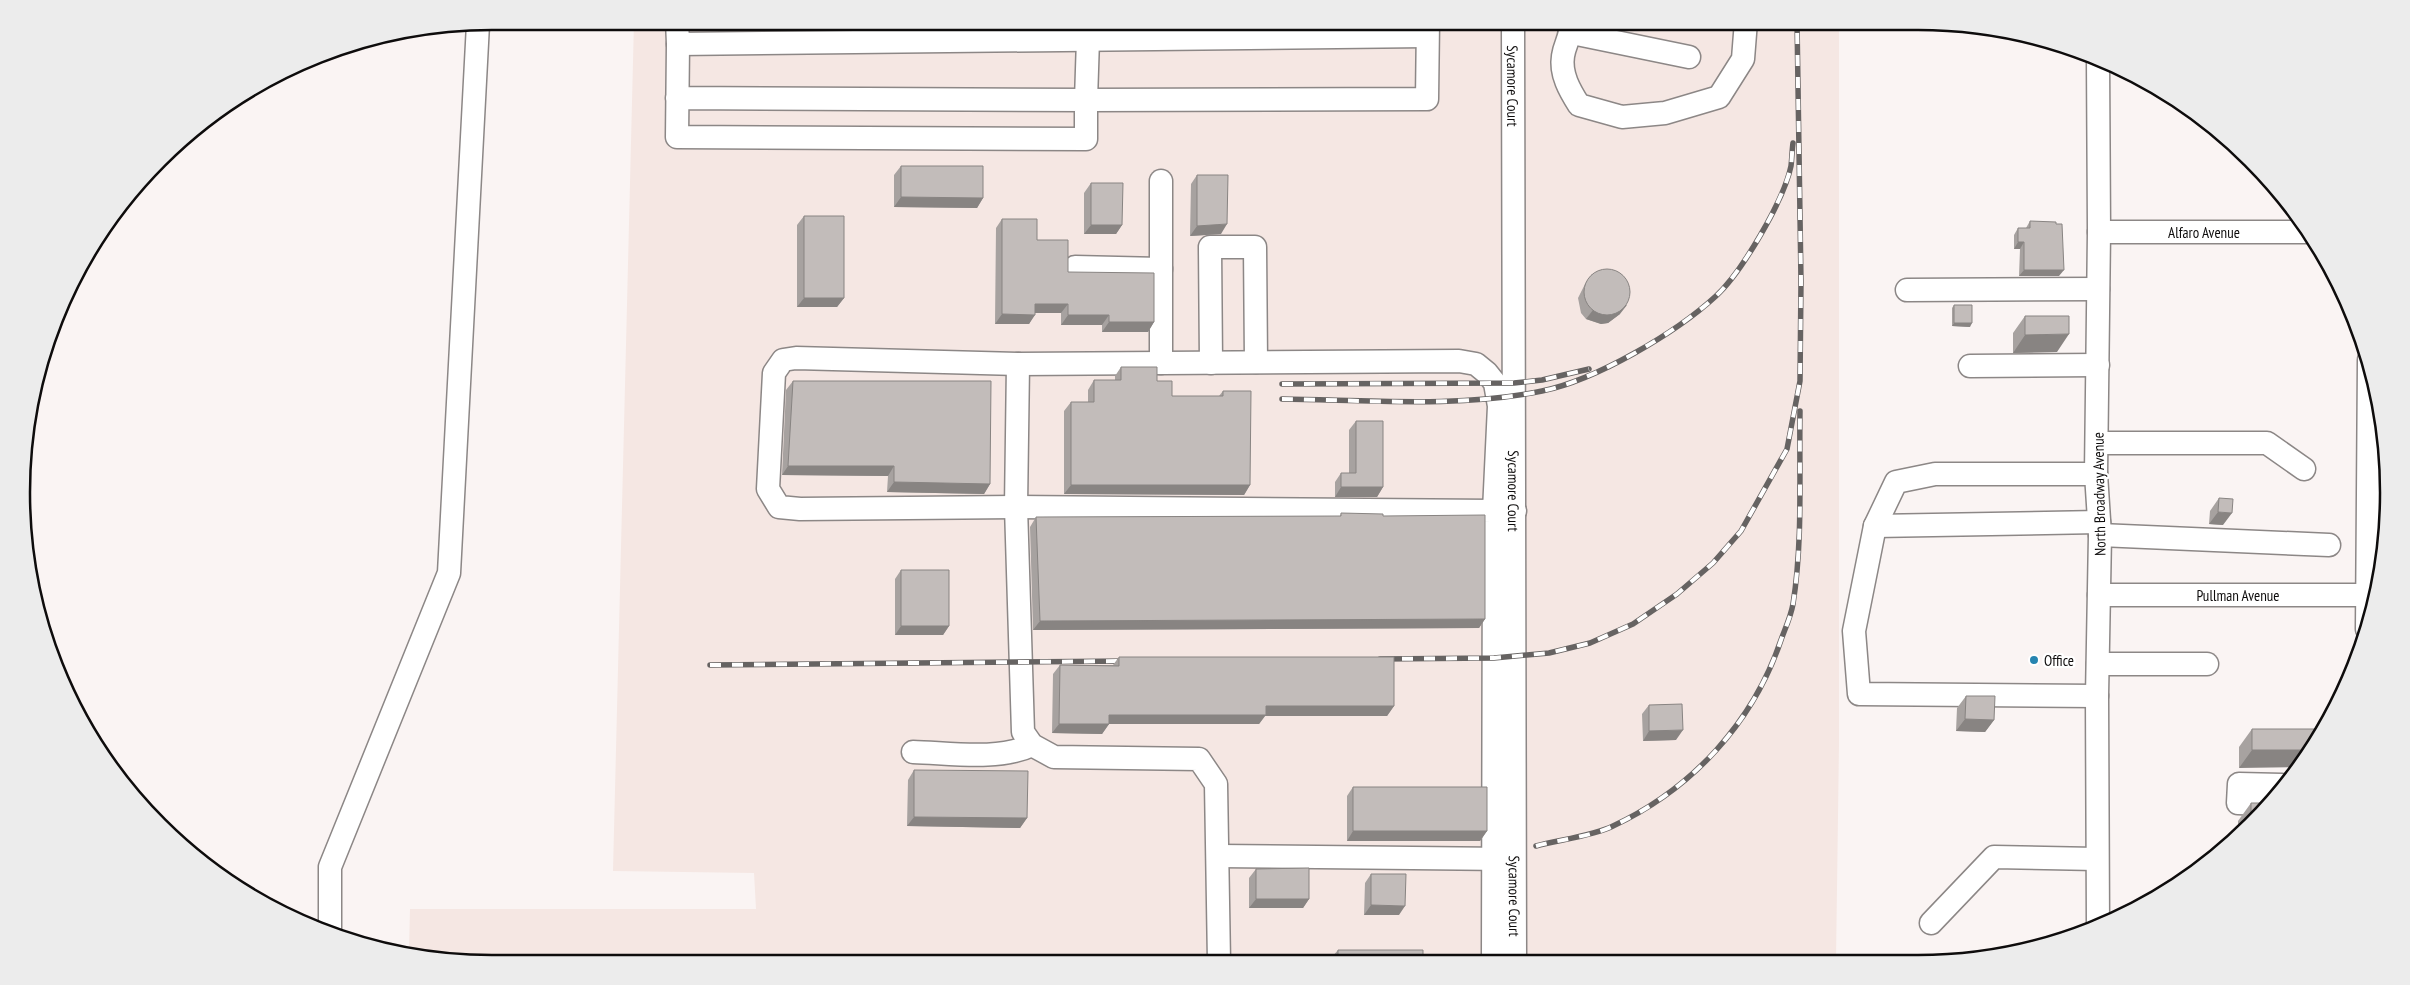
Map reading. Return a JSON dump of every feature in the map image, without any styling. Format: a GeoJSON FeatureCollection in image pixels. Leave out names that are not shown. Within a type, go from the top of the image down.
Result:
{"type":"FeatureCollection","features":[{"type":"Feature","properties":{"kind":"street"},"geometry":{"type":"LineString","coordinates":[[330,925],[330,867],[449,573],[478,30]]}},
{"type":"Feature","properties":{"kind":"street"},"geometry":{"type":"LineString","coordinates":[[677,30],[677,137],[1086,139],[1086,100],[1091,30],[678,44]]}},
{"type":"Feature","properties":{"kind":"street"},"geometry":{"type":"LineString","coordinates":[[677,98],[1427,99],[1428,30]]}},
{"type":"Feature","properties":{"kind":"street","name":"Sycamore Court"},"geometry":{"type":"LineString","coordinates":[[1513,30],[1505,511],[1504,859],[1514,955]]}},
{"type":"Feature","properties":{"kind":"street"},"geometry":{"type":"LineString","coordinates":[[1570,30],[1562,57],[1566,84],[1579,106],[1622,117],[1665,113],[1719,97],[1743,60],[1745,30]]}},
{"type":"Feature","properties":{"kind":"street"},"geometry":{"type":"LineString","coordinates":[[1583,30],[1689,57]]}},
{"type":"Feature","properties":{"kind":"street","name":"North Broadway Avenue"},"geometry":{"type":"LineString","coordinates":[[2098,67],[2100,232],[2096,474],[2100,595],[2097,696],[2096,859],[2098,918]]}},
{"type":"Feature","properties":{"kind":"street"},"geometry":{"type":"LineString","coordinates":[[1161,181],[1161,363]]}},
{"type":"Feature","properties":{"kind":"street","name":"Alfaro Avenue"},"geometry":{"type":"LineString","coordinates":[[2100,232],[2299,232]]}},
{"type":"Feature","properties":{"kind":"street"},"geometry":{"type":"LineString","coordinates":[[1211,363],[1210,247],[1255,247],[1256,362]]}},
{"type":"Feature","properties":{"kind":"street"},"geometry":{"type":"LineString","coordinates":[[1075,267],[1161,269]]}},
{"type":"Feature","properties":{"kind":"street"},"geometry":{"type":"LineString","coordinates":[[1908,290],[2098,289]]}},
{"type":"Feature","properties":{"kind":"street"},"geometry":{"type":"LineString","coordinates":[[796,358],[1018,364],[1256,362],[1459,361],[1476,364],[1495,383],[1498,397],[1505,511],[1016,507],[800,509],[779,506],[768,489],[774,373],[784,360],[796,358]]}},
{"type":"Feature","properties":{"kind":"street"},"geometry":{"type":"LineString","coordinates":[[1018,364],[1016,507],[1022,732],[1032,745],[1054,757],[1199,759],[1216,784],[1219,955]]}},
{"type":"Feature","properties":{"kind":"street"},"geometry":{"type":"LineString","coordinates":[[1970,366],[2098,365]]}},
{"type":"Feature","properties":{"kind":"street"},"geometry":{"type":"LineString","coordinates":[[2369,395],[2371,583]]}},
{"type":"Feature","properties":{"kind":"street"},"geometry":{"type":"LineString","coordinates":[[2098,443],[2267,443],[2304,469]]}},
{"type":"Feature","properties":{"kind":"street"},"geometry":{"type":"LineString","coordinates":[[2096,474],[1936,474],[1896,482],[1875,526],[1854,631],[1860,694],[2097,696]]}},
{"type":"Feature","properties":{"kind":"street"},"geometry":{"type":"LineString","coordinates":[[1875,526],[2099,528],[2329,545]]}},
{"type":"Feature","properties":{"kind":"street","name":"Pullman Avenue"},"geometry":{"type":"LineString","coordinates":[[2100,595],[2368,595]]}},
{"type":"Feature","properties":{"kind":"street"},"geometry":{"type":"LineString","coordinates":[[2098,664],[2207,664]]}},
{"type":"Feature","properties":{"kind":"street"},"geometry":{"type":"LineString","coordinates":[[913,752],[1001,754],[1017,752],[1032,745]]}},
{"type":"Feature","properties":{"kind":"street"},"geometry":{"type":"LineString","coordinates":[[2259,804],[2238,803],[2239,784],[2275,785]]}},
{"type":"Feature","properties":{"kind":"street"},"geometry":{"type":"LineString","coordinates":[[1218,856],[1504,859],[1494,955]]}},
{"type":"Feature","properties":{"kind":"street"},"geometry":{"type":"LineString","coordinates":[[1931,923],[1994,858],[2096,859]]}},
{"type":"Feature","properties":{"kind":"shaded area"},"geometry":{"type":"Polygon","coordinates":[[[634,30],[1839,30],[1839,744],[1836,955],[492,955],[462,954],[409,947],[410,909],[756,909],[754,873],[613,871],[634,30]]]}},
{"type":"Feature","properties":{"kind":"building"},"geometry":{"type":"Polygon","coordinates":[[[901,166],[983,166],[983,198],[901,197],[901,166]]]}},
{"type":"Feature","properties":{"kind":"building"},"geometry":{"type":"Polygon","coordinates":[[[1197,175],[1228,175],[1227,224],[1197,226],[1197,175]]]}},
{"type":"Feature","properties":{"kind":"building"},"geometry":{"type":"Polygon","coordinates":[[[1091,183],[1123,183],[1122,225],[1091,225],[1091,183]]]}},
{"type":"Feature","properties":{"kind":"building"},"geometry":{"type":"Polygon","coordinates":[[[804,216],[844,216],[844,298],[804,298],[804,216]]]}},
{"type":"Feature","properties":{"kind":"building"},"geometry":{"type":"Polygon","coordinates":[[[1002,219],[1037,219],[1037,240],[1068,240],[1068,272],[1154,273],[1154,322],[1109,322],[1109,315],[1068,315],[1068,304],[1035,304],[1035,315],[1002,314],[1002,219]]]}},
{"type":"Feature","properties":{"kind":"building"},"geometry":{"type":"Polygon","coordinates":[[[2030,221],[2062,224],[2064,270],[2024,270],[2024,242],[2018,242],[2018,228],[2030,228],[2030,221]]]}},
{"type":"Feature","properties":{"kind":"building"},"geometry":{"type":"Polygon","coordinates":[[[1607,269],[1620,273],[1626,279],[1630,292],[1626,305],[1620,311],[1607,315],[1594,311],[1588,305],[1584,292],[1588,279],[1594,273],[1607,269]]]}},
{"type":"Feature","properties":{"kind":"building"},"geometry":{"type":"Polygon","coordinates":[[[1954,305],[1972,305],[1972,323],[1954,323],[1954,305]]]}},
{"type":"Feature","properties":{"kind":"building"},"geometry":{"type":"Polygon","coordinates":[[[2025,316],[2069,316],[2069,334],[2025,335],[2025,316]]]}},
{"type":"Feature","properties":{"kind":"building"},"geometry":{"type":"Polygon","coordinates":[[[1121,367],[1157,367],[1157,381],[1172,381],[1172,396],[1223,396],[1223,391],[1251,391],[1250,485],[1071,485],[1071,402],[1094,402],[1094,380],[1121,380],[1121,367]]]}},
{"type":"Feature","properties":{"kind":"building"},"geometry":{"type":"Polygon","coordinates":[[[793,381],[991,381],[990,484],[894,482],[894,466],[788,466],[793,381]]]}},
{"type":"Feature","properties":{"kind":"building"},"geometry":{"type":"Polygon","coordinates":[[[1356,421],[1383,421],[1383,487],[1341,487],[1341,473],[1356,473],[1356,421]]]}},
{"type":"Feature","properties":{"kind":"building"},"geometry":{"type":"Polygon","coordinates":[[[2219,498],[2233,499],[2232,513],[2218,512],[2219,498]]]}},
{"type":"Feature","properties":{"kind":"building"},"geometry":{"type":"Polygon","coordinates":[[[1341,513],[1383,514],[1383,516],[1485,515],[1485,619],[1040,621],[1036,517],[1341,516],[1341,513]]]}},
{"type":"Feature","properties":{"kind":"building"},"geometry":{"type":"Polygon","coordinates":[[[901,570],[949,570],[949,626],[901,626],[901,570]]]}},
{"type":"Feature","properties":{"kind":"building"},"geometry":{"type":"Polygon","coordinates":[[[1119,657],[1394,657],[1394,706],[1266,706],[1266,715],[1109,715],[1109,724],[1059,724],[1060,665],[1119,666],[1119,657]]]}},
{"type":"Feature","properties":{"kind":"building"},"geometry":{"type":"Polygon","coordinates":[[[1966,696],[1995,696],[1994,720],[1965,719],[1966,696]]]}},
{"type":"Feature","properties":{"kind":"building"},"geometry":{"type":"Polygon","coordinates":[[[1682,704],[1683,730],[1649,731],[1649,705],[1682,704]]]}},
{"type":"Feature","properties":{"kind":"building"},"geometry":{"type":"Polygon","coordinates":[[[2252,729],[2315,729],[2301,750],[2252,750],[2252,729]]]}},
{"type":"Feature","properties":{"kind":"building"},"geometry":{"type":"Polygon","coordinates":[[[914,770],[1028,771],[1027,818],[914,817],[914,770]]]}},
{"type":"Feature","properties":{"kind":"building"},"geometry":{"type":"Polygon","coordinates":[[[1353,787],[1487,787],[1487,831],[1353,831],[1353,787]]]}},
{"type":"Feature","properties":{"kind":"building"},"geometry":{"type":"Polygon","coordinates":[[[2251,803],[2260,803],[2251,813],[2251,803]]]}},
{"type":"Feature","properties":{"kind":"building"},"geometry":{"type":"Polygon","coordinates":[[[1309,868],[1309,899],[1256,899],[1256,869],[1309,868]]]}},
{"type":"Feature","properties":{"kind":"building"},"geometry":{"type":"Polygon","coordinates":[[[1371,874],[1406,874],[1405,906],[1371,905],[1371,874]]]}},
{"type":"Feature","properties":{"kind":"building"},"geometry":{"type":"Polygon","coordinates":[[[1338,950],[1423,950],[1423,955],[1338,955],[1338,950]]]}},
{"type":"Feature","properties":{"kind":"railway"},"geometry":{"type":"LineString","coordinates":[[1380,659],[1494,658],[1549,653],[1590,643],[1633,624],[1677,594],[1713,563],[1741,531],[1787,449],[1800,381],[1801,281],[1797,30]]}},
{"type":"Feature","properties":{"kind":"railway"},"geometry":{"type":"LineString","coordinates":[[1282,399],[1413,402],[1479,400],[1542,391],[1586,377],[1610,366],[1680,325],[1716,296],[1726,285],[1761,235],[1780,197],[1791,166],[1793,143]]}},
{"type":"Feature","properties":{"kind":"railway"},"geometry":{"type":"LineString","coordinates":[[1282,384],[1514,383],[1542,380],[1589,369]]}},
{"type":"Feature","properties":{"kind":"railway"},"geometry":{"type":"LineString","coordinates":[[1536,846],[1586,835],[1613,826],[1642,811],[1669,793],[1716,750],[1736,726],[1754,699],[1769,670],[1793,604],[1800,508],[1800,411]]}},
{"type":"Feature","properties":{"kind":"railway"},"geometry":{"type":"LineString","coordinates":[[710,665],[1130,661]]}},
{"type":"Feature","properties":{"kind":"place","name":"Office"},"geometry":{"type":"Point","coordinates":[2034,660]}}]}
